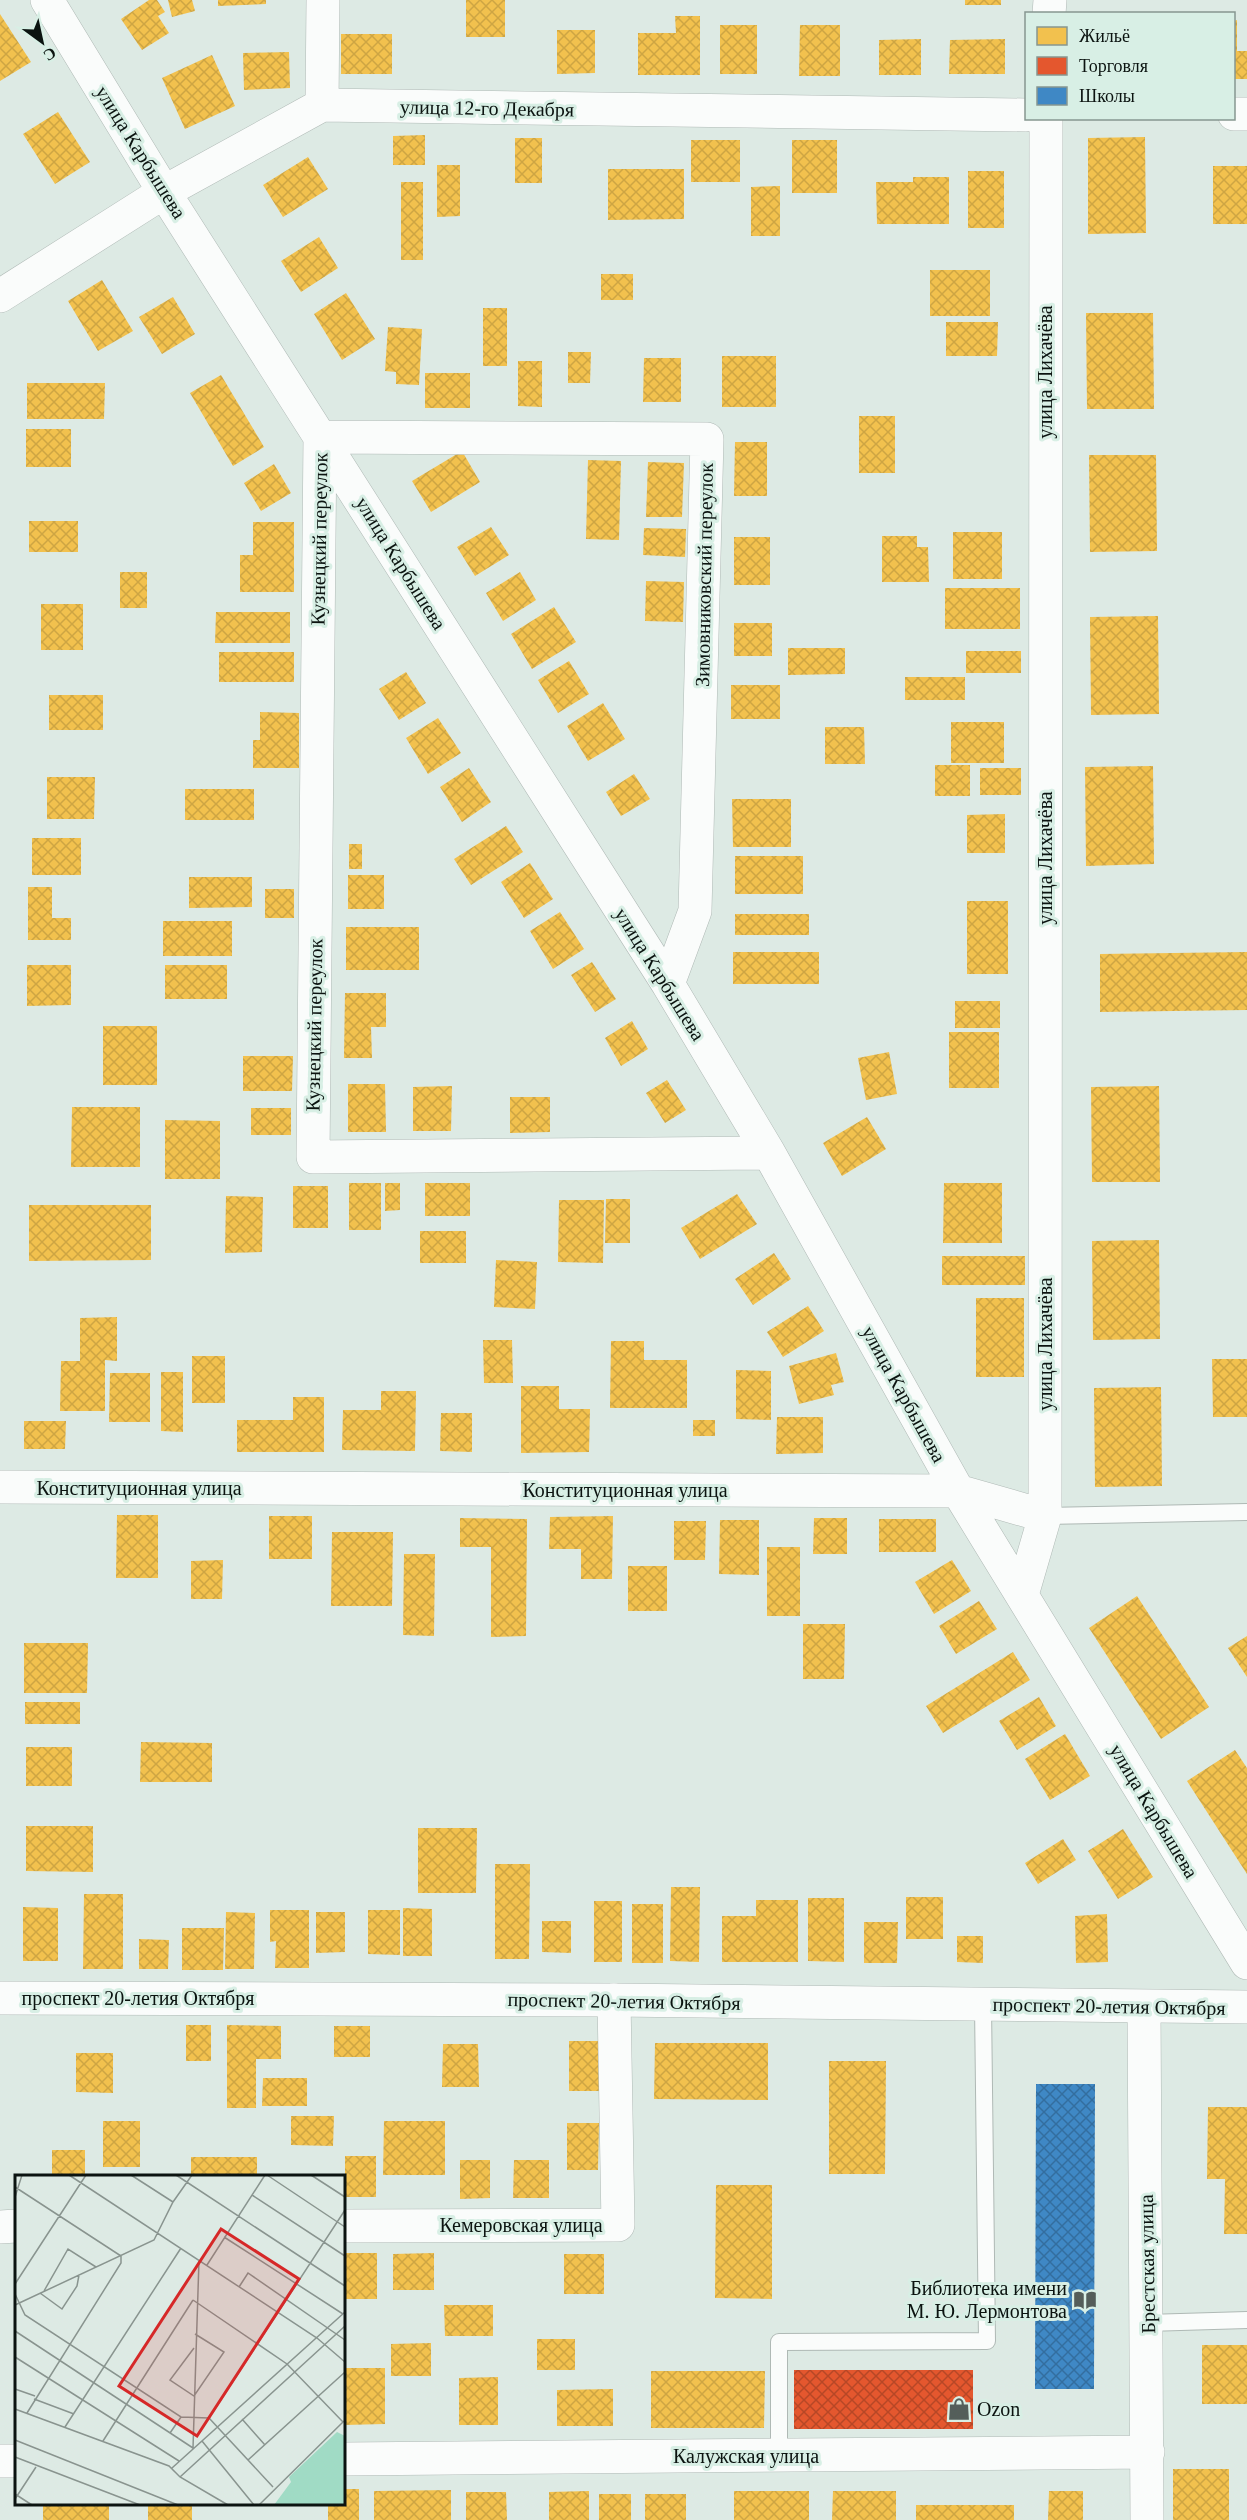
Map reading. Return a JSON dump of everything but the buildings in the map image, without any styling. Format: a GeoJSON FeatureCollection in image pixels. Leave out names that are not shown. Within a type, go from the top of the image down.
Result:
{"type":"FeatureCollection","features":[{"type":"Feature","properties":{"kind":"street","name":"улица Карбышева"},"geometry":{"type":"LineString","coordinates":[[47,0],[164,192],[668,984],[769,1152],[958,1491],[1247,1963]]}},
{"type":"Feature","properties":{"kind":"street"},"geometry":{"type":"LineString","coordinates":[[322,105],[323,0]]}},
{"type":"Feature","properties":{"kind":"street","name":"улица 12-го Декабря"},"geometry":{"type":"LineString","coordinates":[[0,296],[164,192],[322,105],[1025,115]]}},
{"type":"Feature","properties":{"kind":"street","name":"улица Лихачёва"},"geometry":{"type":"LineString","coordinates":[[1022,1595],[1045,1516],[1046,120]]}},
{"type":"Feature","properties":{"kind":"street","name":"Зимовниковский переулок"},"geometry":{"type":"LineString","coordinates":[[321,436],[707,440],[695,911],[668,984]]}},
{"type":"Feature","properties":{"kind":"street","name":"Кузнецкий переулок"},"geometry":{"type":"LineString","coordinates":[[321,436],[313,1157],[769,1152]]}},
{"type":"Feature","properties":{"kind":"street","name":"Конституционная улица"},"geometry":{"type":"LineString","coordinates":[[0,1487],[958,1491],[1045,1516]]}},
{"type":"Feature","properties":{"kind":"street","name":"проспект 20-летия Октября"},"geometry":{"type":"LineString","coordinates":[[0,1998],[614,2000],[1144,2008],[1247,2007]]}},
{"type":"Feature","properties":{"kind":"street","name":"Кемеровская улица"},"geometry":{"type":"LineString","coordinates":[[345,2226],[618,2225],[614,2000]]}},
{"type":"Feature","properties":{"kind":"street","name":"Брестская улица"},"geometry":{"type":"LineString","coordinates":[[1144,2008],[1147,2520]]}},
{"type":"Feature","properties":{"kind":"street","name":"Калужская улица"},"geometry":{"type":"LineString","coordinates":[[345,2459],[1148,2452]]}},
{"type":"Feature","properties":{"kind":"lane","name":"Конституционная улица"},"geometry":{"type":"LineString","coordinates":[[1045,1516],[1247,1512]]}},
{"type":"Feature","properties":{"kind":"lane"},"geometry":{"type":"LineString","coordinates":[[779,2456],[779,2342],[987,2341],[982,2005]]}},
{"type":"Feature","properties":{"kind":"lane"},"geometry":{"type":"LineString","coordinates":[[1147,2322],[1247,2320]]}},
{"type":"Feature","properties":{"kind":"place","name":"Библиотека имени М. Ю. Лермонтова"},"geometry":{"type":"Point","coordinates":[1085,2300]}},
{"type":"Feature","properties":{"kind":"place","name":"Ozon"},"geometry":{"type":"Point","coordinates":[959,2409]}}]}
